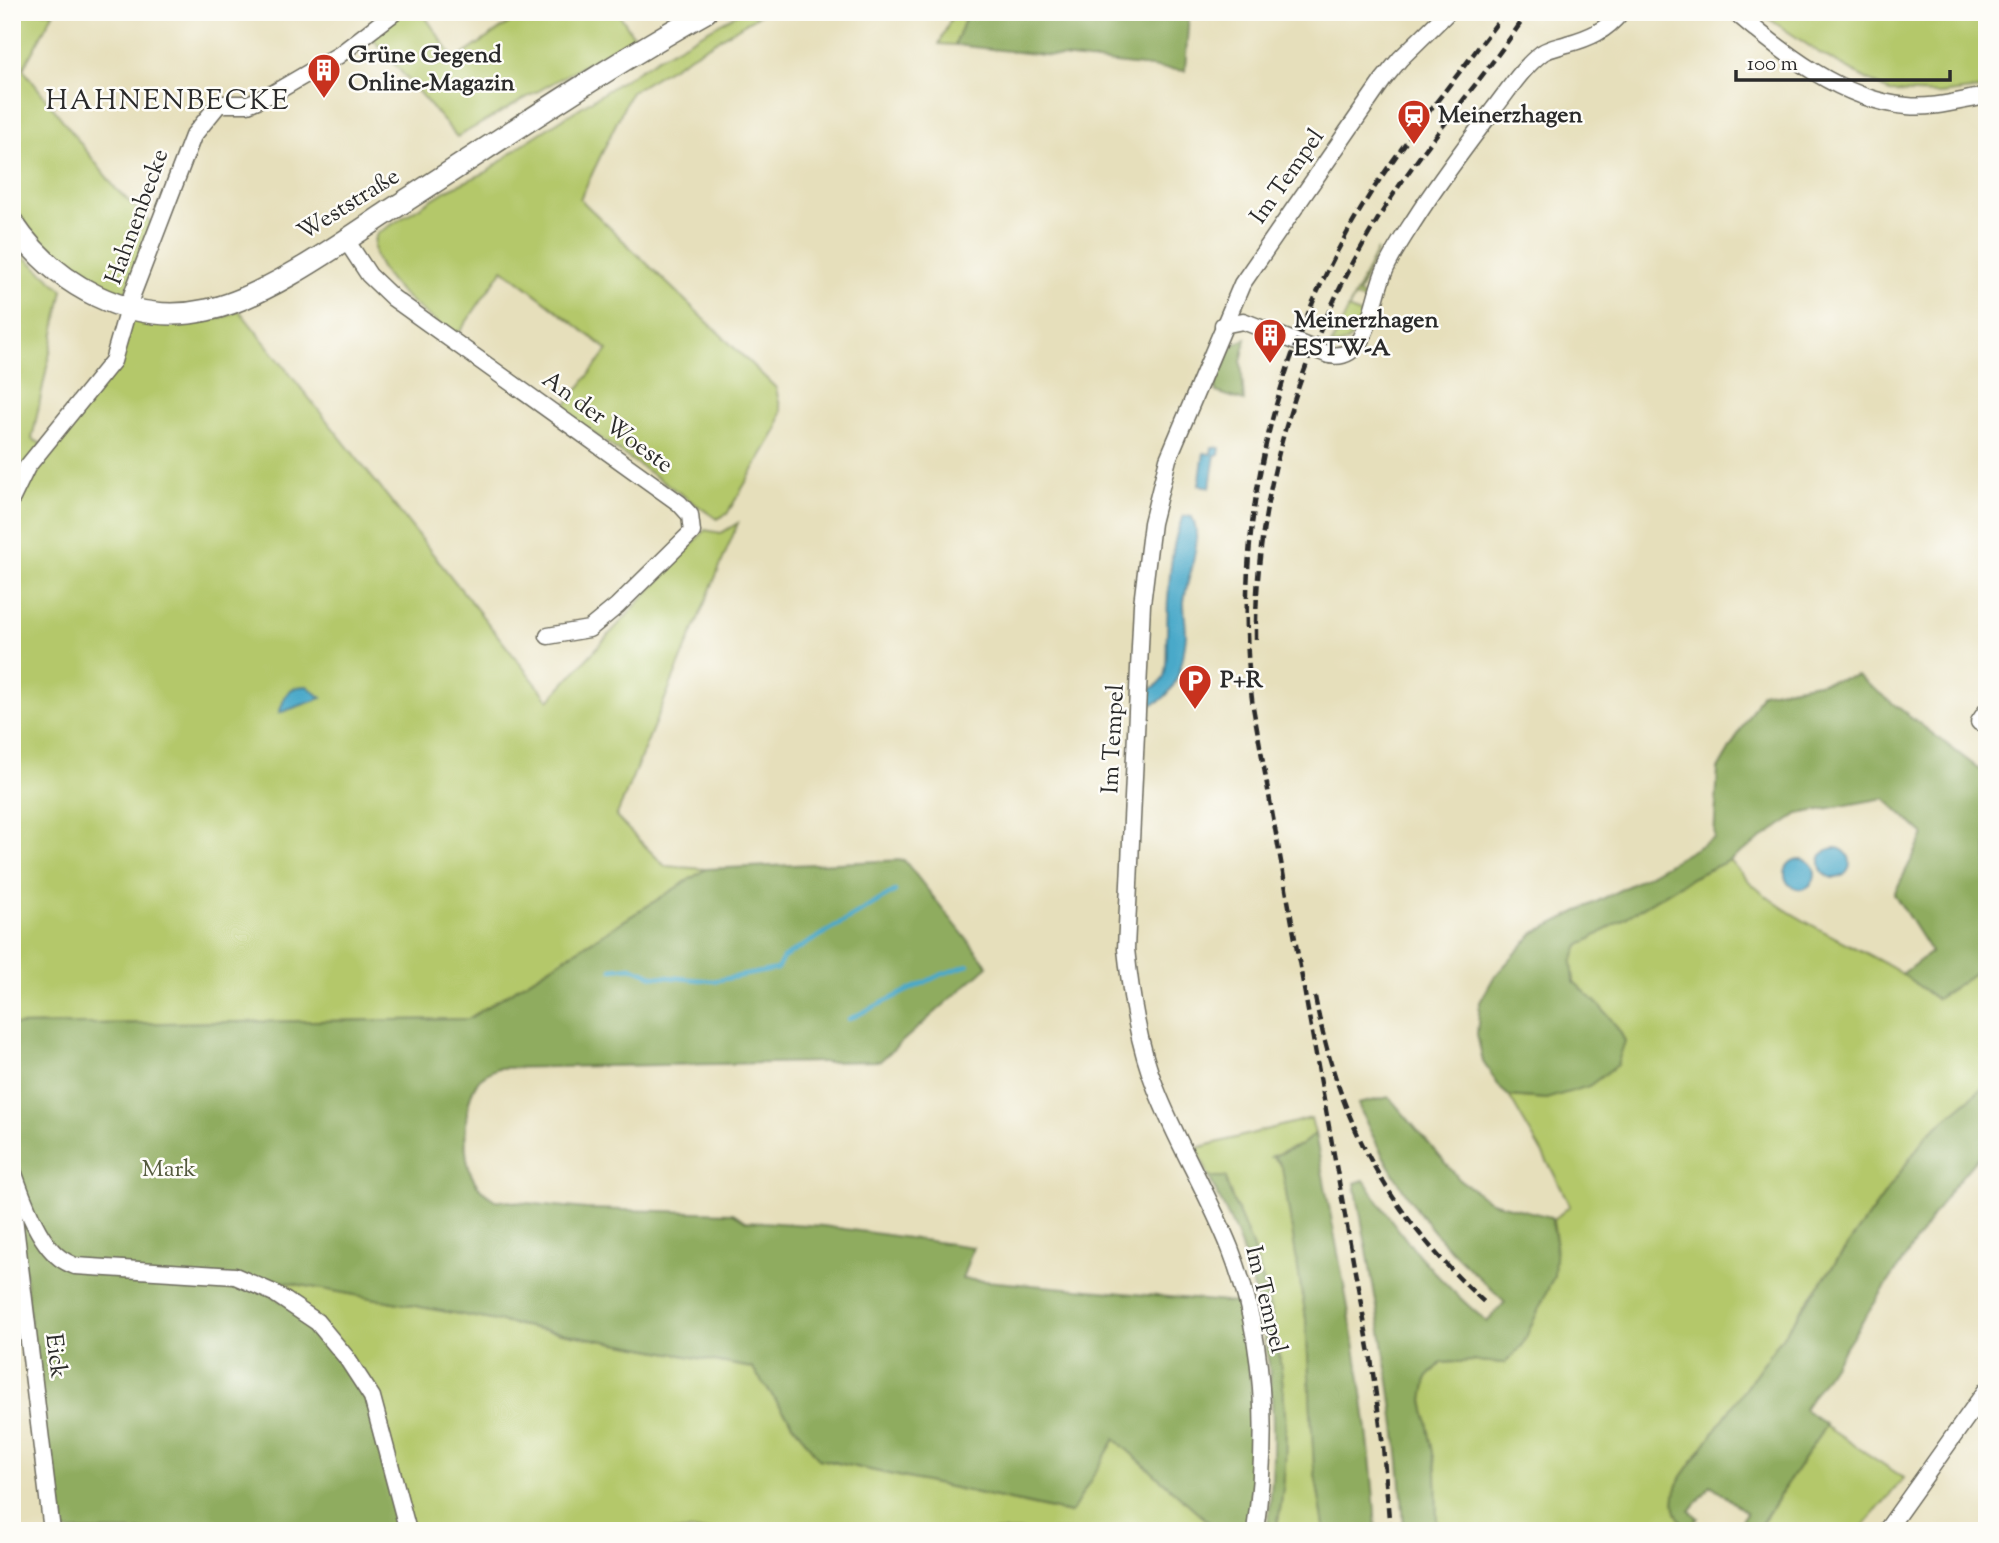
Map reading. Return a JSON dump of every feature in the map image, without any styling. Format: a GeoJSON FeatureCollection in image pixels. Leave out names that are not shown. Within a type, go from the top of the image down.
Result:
{"type":"FeatureCollection","features":[{"type":"Feature","properties":{"kind":"main road","name":"Weststraße"},"geometry":{"type":"LineString","coordinates":[[12,222],[38,255],[57,273],[96,296],[130,308],[159,313],[206,311],[257,291],[346,240],[650,44],[706,12]]}},
{"type":"Feature","properties":{"kind":"street","name":"Hahnenbecke"},"geometry":{"type":"LineString","coordinates":[[130,308],[132,295],[193,136],[219,104],[248,104],[274,93],[339,55],[395,12]]}},
{"type":"Feature","properties":{"kind":"street","name":"Im Tempel"},"geometry":{"type":"LineString","coordinates":[[1255,1531],[1263,1465],[1263,1421],[1256,1346],[1249,1310],[1230,1249],[1155,1087],[1139,1034],[1126,949],[1139,722],[1142,604],[1152,523],[1168,459],[1242,284],[1383,79],[1448,12]]}},
{"type":"Feature","properties":{"kind":"street"},"geometry":{"type":"LineString","coordinates":[[1223,325],[1243,321],[1329,355],[1337,357],[1350,352],[1362,338],[1384,271],[1415,219],[1462,150],[1523,71],[1545,51],[1594,35],[1604,29],[1621,12]]}},
{"type":"Feature","properties":{"kind":"street"},"geometry":{"type":"LineString","coordinates":[[1735,12],[1763,36],[1820,75],[1883,102],[1920,107],[1987,96]]}},
{"type":"Feature","properties":{"kind":"street","name":"An der Woeste"},"geometry":{"type":"LineString","coordinates":[[346,240],[369,275],[393,298],[680,502],[690,514],[692,532],[617,606],[589,629],[548,636]]}},
{"type":"Feature","properties":{"kind":"street"},"geometry":{"type":"LineString","coordinates":[[12,498],[27,467],[113,360],[130,308]]}},
{"type":"Feature","properties":{"kind":"street"},"geometry":{"type":"LineString","coordinates":[[12,1168],[19,1189],[48,1246],[60,1259],[75,1266],[235,1276],[274,1293],[317,1322],[346,1357],[372,1398],[408,1531]]}},
{"type":"Feature","properties":{"kind":"street","name":"Eick"},"geometry":{"type":"LineString","coordinates":[[19,1189],[13,1209],[35,1372],[52,1531]]}},
{"type":"Feature","properties":{"kind":"street"},"geometry":{"type":"LineString","coordinates":[[1886,1531],[1987,1389]]}},
{"type":"Feature","properties":{"kind":"green space"},"geometry":{"type":"Polygon","coordinates":[[[12,12],[54,12],[23,69],[116,189],[154,225],[126,292],[104,288],[73,274],[43,246],[12,202],[12,12]]]}},
{"type":"Feature","properties":{"kind":"green space"},"geometry":{"type":"Polygon","coordinates":[[[404,12],[422,12],[455,60],[525,12],[618,12],[634,37],[457,137],[372,38],[404,12]]]}},
{"type":"Feature","properties":{"kind":"green space"},"geometry":{"type":"Polygon","coordinates":[[[741,12],[764,12],[631,92],[580,199],[776,388],[781,411],[777,430],[727,514],[717,519],[561,411],[608,350],[503,269],[456,337],[401,292],[378,262],[374,248],[377,234],[447,190],[487,172],[523,144],[658,58],[741,12]]]}},
{"type":"Feature","properties":{"kind":"green space"},"geometry":{"type":"Polygon","coordinates":[[[954,12],[968,12],[955,45],[939,44],[954,12]]]}},
{"type":"Feature","properties":{"kind":"green space"},"geometry":{"type":"Polygon","coordinates":[[[968,12],[1189,12],[1185,71],[955,45],[968,12]]]}},
{"type":"Feature","properties":{"kind":"green space"},"geometry":{"type":"Polygon","coordinates":[[[1759,12],[1987,12],[1987,88],[1940,94],[1890,92],[1821,54],[1759,12]]]}},
{"type":"Feature","properties":{"kind":"green space"},"geometry":{"type":"Polygon","coordinates":[[[12,239],[26,258],[63,290],[32,439],[42,444],[12,489],[12,239]]]}},
{"type":"Feature","properties":{"kind":"green space"},"geometry":{"type":"Polygon","coordinates":[[[1377,250],[1358,294],[1367,298],[1366,301],[1354,297],[1377,250]]]}},
{"type":"Feature","properties":{"kind":"green space"},"geometry":{"type":"Polygon","coordinates":[[[1348,309],[1362,315],[1358,327],[1348,341],[1331,345],[1348,309]]]}},
{"type":"Feature","properties":{"kind":"green space"},"geometry":{"type":"Polygon","coordinates":[[[239,310],[549,700],[705,530],[721,533],[738,523],[616,817],[665,866],[706,869],[468,1019],[12,1025],[12,510],[31,470],[116,361],[133,314],[162,325],[223,318],[239,310]]]}},
{"type":"Feature","properties":{"kind":"green space"},"geometry":{"type":"Polygon","coordinates":[[[1246,339],[1241,362],[1244,401],[1216,392],[1215,387],[1232,345],[1246,339]]]}},
{"type":"Feature","properties":{"kind":"green space"},"geometry":{"type":"Polygon","coordinates":[[[1857,676],[1987,775],[1987,964],[1937,999],[1902,974],[1931,952],[1894,894],[1924,835],[1884,798],[1798,814],[1730,860],[1693,877],[1579,946],[1572,962],[1574,982],[1608,1016],[1625,1041],[1617,1065],[1589,1086],[1546,1099],[1509,1096],[1501,1089],[1483,1062],[1477,1034],[1480,1002],[1494,977],[1534,933],[1632,884],[1714,838],[1718,769],[1762,693],[1857,676]]]}},
{"type":"Feature","properties":{"kind":"green space","name":"Mark"},"geometry":{"type":"Polygon","coordinates":[[[904,860],[988,966],[880,1061],[498,1068],[479,1080],[467,1113],[467,1154],[476,1184],[495,1200],[586,1209],[733,1213],[746,1221],[823,1226],[973,1247],[962,1279],[1237,1303],[1248,1361],[1254,1417],[1254,1473],[1246,1531],[1219,1531],[1115,1439],[1071,1513],[819,1459],[752,1368],[268,1279],[270,1294],[312,1322],[367,1399],[404,1531],[297,1531],[294,1526],[278,1531],[54,1531],[12,1163],[12,1025],[468,1019],[706,869],[904,860]]]}},
{"type":"Feature","properties":{"kind":"green space"},"geometry":{"type":"Polygon","coordinates":[[[1730,860],[1766,896],[1787,911],[1879,960],[1936,999],[1987,964],[1987,1084],[1927,1135],[1681,1478],[1675,1507],[1680,1519],[1691,1531],[1437,1531],[1436,1469],[1423,1400],[1427,1378],[1441,1363],[1505,1363],[1522,1346],[1535,1315],[1556,1241],[1553,1220],[1570,1206],[1509,1096],[1546,1099],[1625,1041],[1608,1016],[1574,982],[1571,962],[1579,946],[1693,877],[1730,860]]]}},
{"type":"Feature","properties":{"kind":"green space"},"geometry":{"type":"Polygon","coordinates":[[[1987,1084],[1987,1151],[1978,1157],[1950,1190],[1804,1409],[1826,1425],[1756,1531],[1734,1531],[1747,1513],[1711,1485],[1690,1511],[1698,1518],[1689,1530],[1679,1518],[1674,1506],[1681,1478],[1927,1135],[1987,1084]]]}},
{"type":"Feature","properties":{"kind":"green space"},"geometry":{"type":"Polygon","coordinates":[[[1389,1097],[1459,1179],[1491,1202],[1551,1217],[1556,1241],[1554,1276],[1522,1346],[1505,1363],[1441,1363],[1427,1378],[1423,1400],[1436,1469],[1437,1531],[1404,1531],[1392,1400],[1355,1183],[1364,1180],[1420,1256],[1487,1322],[1505,1302],[1443,1242],[1406,1194],[1385,1159],[1358,1104],[1389,1097]]]}},
{"type":"Feature","properties":{"kind":"green space"},"geometry":{"type":"Polygon","coordinates":[[[1311,1118],[1315,1134],[1301,1145],[1272,1156],[1282,1166],[1306,1319],[1314,1468],[1325,1531],[1276,1531],[1282,1497],[1286,1427],[1284,1392],[1273,1322],[1255,1255],[1226,1177],[1209,1177],[1197,1148],[1311,1118]]]}},
{"type":"Feature","properties":{"kind":"green space"},"geometry":{"type":"Polygon","coordinates":[[[1315,1134],[1360,1381],[1376,1531],[1325,1531],[1314,1468],[1306,1319],[1282,1167],[1277,1159],[1271,1157],[1301,1145],[1315,1134]]]}},
{"type":"Feature","properties":{"kind":"green space"},"geometry":{"type":"Polygon","coordinates":[[[1209,1177],[1226,1177],[1255,1255],[1273,1322],[1286,1427],[1282,1497],[1276,1531],[1267,1531],[1273,1419],[1266,1345],[1259,1308],[1234,1229],[1209,1177]]]}},
{"type":"Feature","properties":{"kind":"green space"},"geometry":{"type":"Polygon","coordinates":[[[268,1279],[752,1368],[819,1459],[1070,1513],[1115,1439],[1219,1531],[414,1531],[319,1320],[268,1279]]]}},
{"type":"Feature","properties":{"kind":"green space"},"geometry":{"type":"Polygon","coordinates":[[[1825,1426],[1904,1478],[1859,1531],[1757,1531],[1825,1426]]]}},
{"type":"Feature","properties":{"kind":"water"},"geometry":{"type":"Polygon","coordinates":[[[1212,447],[1220,448],[1219,455],[1215,455],[1210,487],[1199,485],[1204,453],[1211,454],[1212,447]]]}},
{"type":"Feature","properties":{"kind":"water"},"geometry":{"type":"Polygon","coordinates":[[[1184,516],[1192,517],[1196,548],[1184,602],[1186,635],[1181,667],[1166,696],[1148,705],[1149,690],[1160,683],[1165,671],[1170,572],[1175,539],[1184,516]]]}},
{"type":"Feature","properties":{"kind":"water"},"geometry":{"type":"Polygon","coordinates":[[[307,686],[322,698],[279,713],[290,690],[307,686]]]}},
{"type":"Feature","properties":{"kind":"water"},"geometry":{"type":"Polygon","coordinates":[[[1835,848],[1846,852],[1850,863],[1846,874],[1835,878],[1824,874],[1820,863],[1824,852],[1835,848]]]}},
{"type":"Feature","properties":{"kind":"water"},"geometry":{"type":"Polygon","coordinates":[[[1800,859],[1811,863],[1815,874],[1811,885],[1800,889],[1789,885],[1785,874],[1789,863],[1800,859]]]}},
{"type":"Feature","properties":{"kind":"waterway"},"geometry":{"type":"LineString","coordinates":[[612,969],[631,967],[653,976],[714,981],[777,969],[783,958],[895,891]]}},
{"type":"Feature","properties":{"kind":"waterway"},"geometry":{"type":"LineString","coordinates":[[849,1019],[940,975],[968,965]]}},
{"type":"Feature","properties":{"kind":"railway"},"geometry":{"type":"LineString","coordinates":[[1390,1531],[1383,1446],[1371,1359],[1253,707],[1247,640],[1248,572],[1255,505],[1267,439],[1285,374],[1309,311],[1338,250],[1372,191],[1505,12]]}},
{"type":"Feature","properties":{"kind":"railway"},"geometry":{"type":"LineString","coordinates":[[1256,639],[1258,579],[1265,519],[1277,459],[1315,343],[1369,234],[1401,183],[1528,12]]}},
{"type":"Feature","properties":{"kind":"railway"},"geometry":{"type":"LineString","coordinates":[[1315,997],[1339,1087],[1354,1127],[1373,1165],[1421,1236],[1485,1303]]}},
{"type":"Feature","properties":{"kind":"place","name":"Grüne Gegend Online-Magazin"},"geometry":{"type":"Point","coordinates":[324,100]}},
{"type":"Feature","properties":{"kind":"place","name":"Meinerzhagen"},"geometry":{"type":"Point","coordinates":[1414,146]}},
{"type":"Feature","properties":{"kind":"place","name":"Meinerzhagen ESTW-A"},"geometry":{"type":"Point","coordinates":[1270,365]}},
{"type":"Feature","properties":{"kind":"place","name":"P+R"},"geometry":{"type":"Point","coordinates":[1195,711]}},
{"type":"Feature","properties":{"kind":"district","name":"HAHNENBECKE"},"geometry":{"type":"Point","coordinates":[168,102]}}]}
